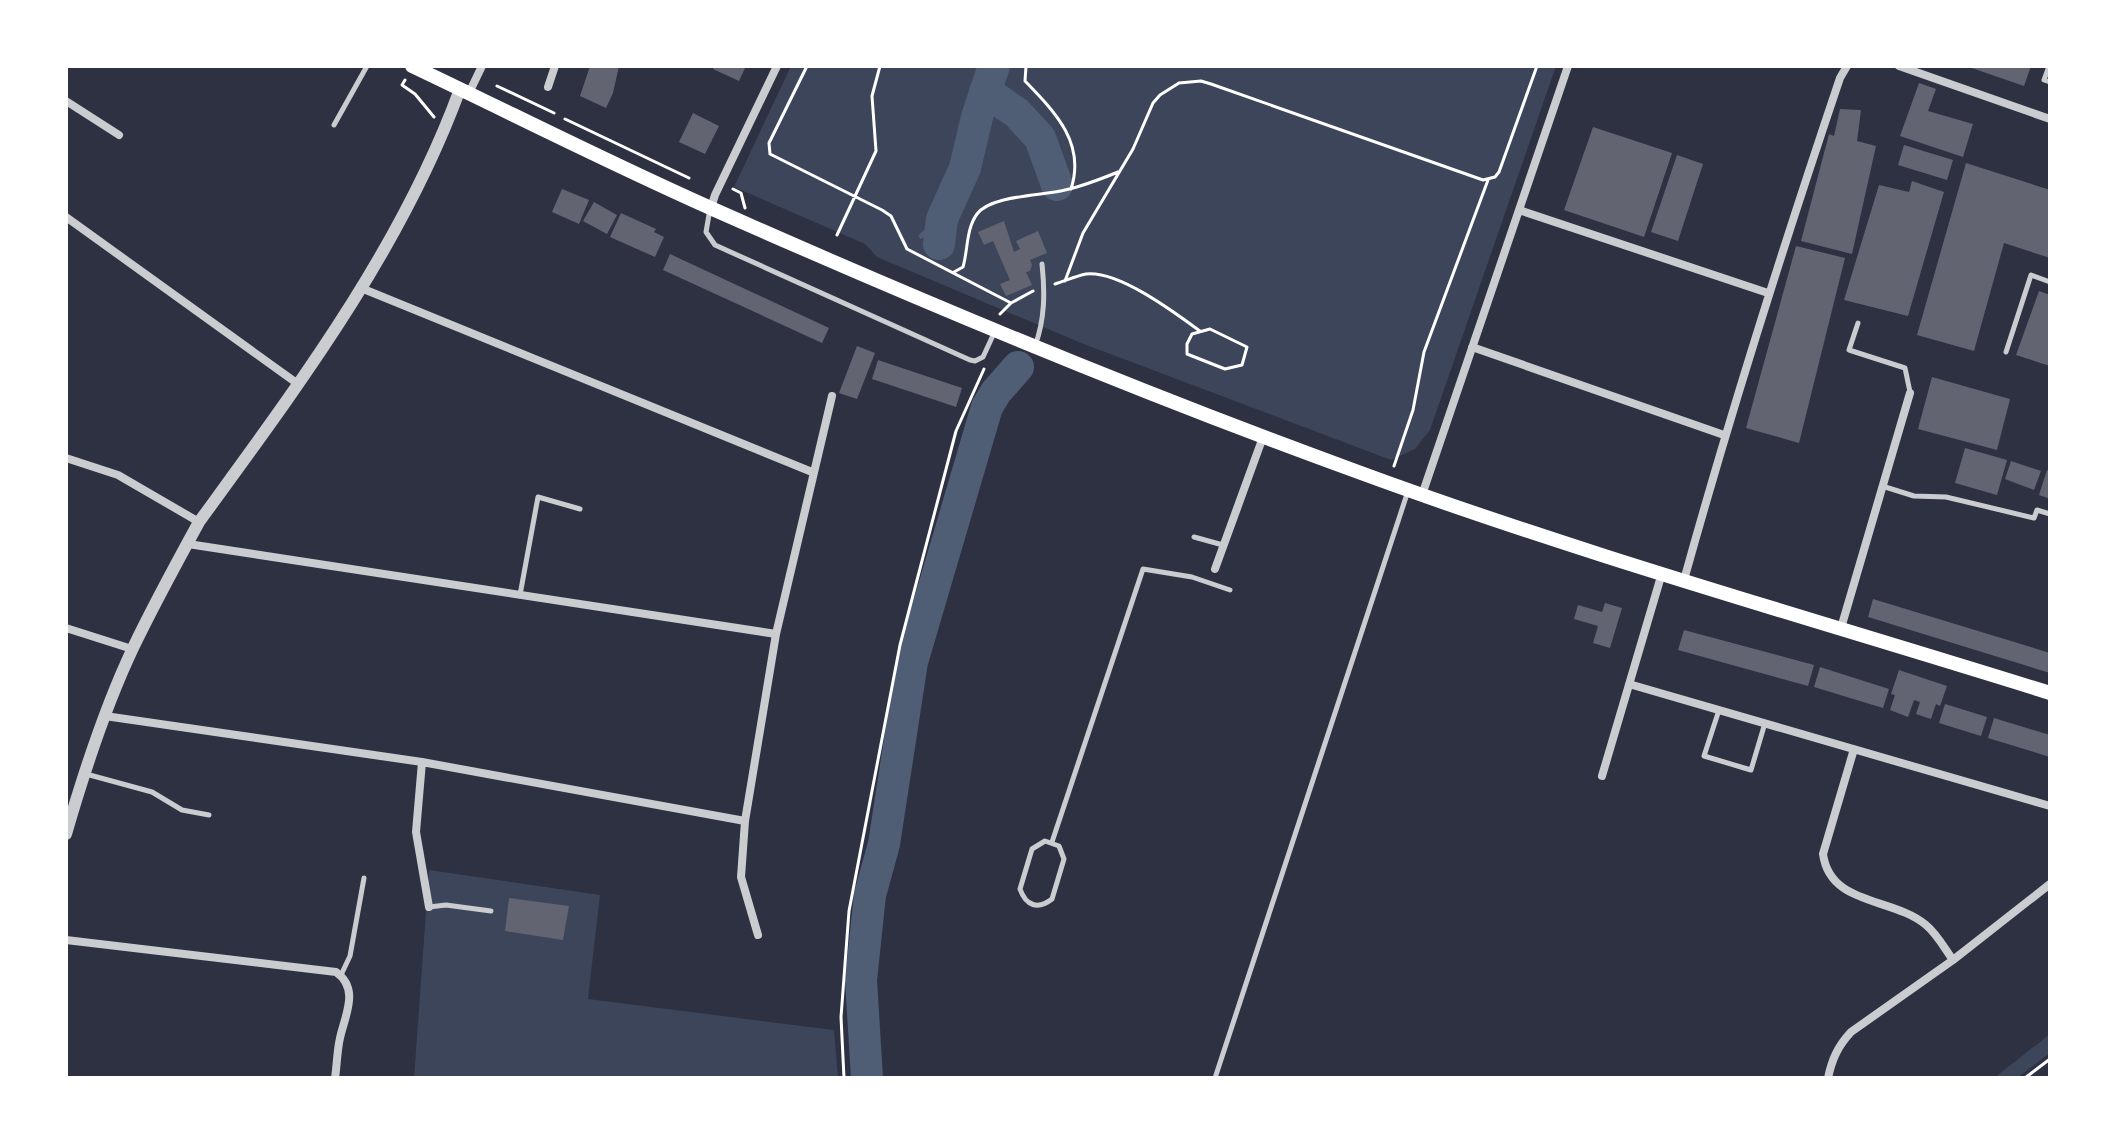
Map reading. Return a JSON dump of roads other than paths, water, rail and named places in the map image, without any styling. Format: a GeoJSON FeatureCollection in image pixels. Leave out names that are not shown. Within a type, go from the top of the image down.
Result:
{"type":"FeatureCollection","features":[{"type":"Feature","properties":{"kind":"main road"},"geometry":{"type":"LineString","coordinates":[[409,72],[465,91],[711,208],[995,330],[1263,437],[1415,492],[1662,573],[2050,693]]}},
{"type":"Feature","properties":{"kind":"street"},"geometry":{"type":"LineString","coordinates":[[66,834],[72,793],[85,774],[132,649],[199,522],[298,384],[361,288],[416,193],[465,91],[482,66]]}},
{"type":"Feature","properties":{"kind":"street"},"geometry":{"type":"LineString","coordinates":[[548,87],[555,66]]}},
{"type":"Feature","properties":{"kind":"street"},"geometry":{"type":"LineString","coordinates":[[711,208],[777,66]]}},
{"type":"Feature","properties":{"kind":"street"},"geometry":{"type":"LineString","coordinates":[[1415,492],[1472,347],[1568,66]]}},
{"type":"Feature","properties":{"kind":"street"},"geometry":{"type":"LineString","coordinates":[[1684,580],[1768,293],[1840,78],[1847,66]]}},
{"type":"Feature","properties":{"kind":"street"},"geometry":{"type":"LineString","coordinates":[[1899,66],[2050,119]]}},
{"type":"Feature","properties":{"kind":"street"},"geometry":{"type":"LineString","coordinates":[[66,101],[119,135]]}},
{"type":"Feature","properties":{"kind":"street"},"geometry":{"type":"LineString","coordinates":[[1519,210],[1768,293]]}},
{"type":"Feature","properties":{"kind":"street"},"geometry":{"type":"LineString","coordinates":[[66,217],[298,384]]}},
{"type":"Feature","properties":{"kind":"street"},"geometry":{"type":"LineString","coordinates":[[361,288],[812,472]]}},
{"type":"Feature","properties":{"kind":"street"},"geometry":{"type":"LineString","coordinates":[[1472,347],[1724,435]]}},
{"type":"Feature","properties":{"kind":"street"},"geometry":{"type":"LineString","coordinates":[[1841,628],[1910,393]]}},
{"type":"Feature","properties":{"kind":"street"},"geometry":{"type":"LineString","coordinates":[[758,935],[741,877],[745,821],[776,634],[832,396]]}},
{"type":"Feature","properties":{"kind":"street"},"geometry":{"type":"LineString","coordinates":[[1215,569],[1263,437]]}},
{"type":"Feature","properties":{"kind":"street"},"geometry":{"type":"LineString","coordinates":[[66,458],[118,475],[199,522]]}},
{"type":"Feature","properties":{"kind":"street"},"geometry":{"type":"LineString","coordinates":[[188,544],[776,634]]}},
{"type":"Feature","properties":{"kind":"street"},"geometry":{"type":"LineString","coordinates":[[1602,776],[1662,573]]}},
{"type":"Feature","properties":{"kind":"street"},"geometry":{"type":"LineString","coordinates":[[66,628],[132,649]]}},
{"type":"Feature","properties":{"kind":"street"},"geometry":{"type":"LineString","coordinates":[[1629,684],[2050,806]]}},
{"type":"Feature","properties":{"kind":"street"},"geometry":{"type":"LineString","coordinates":[[105,716],[422,762],[745,821]]}},
{"type":"Feature","properties":{"kind":"street"},"geometry":{"type":"LineString","coordinates":[[1854,749],[1823,854],[1825,866],[1838,886],[1923,922],[1953,960]]}},
{"type":"Feature","properties":{"kind":"street"},"geometry":{"type":"LineString","coordinates":[[422,762],[416,832],[429,907]]}},
{"type":"Feature","properties":{"kind":"street"},"geometry":{"type":"LineString","coordinates":[[1828,1078],[1833,1057],[1851,1032],[1953,960],[2050,884]]}},
{"type":"Feature","properties":{"kind":"street"},"geometry":{"type":"LineString","coordinates":[[66,940],[328,969],[341,975],[347,985],[349,1008],[339,1040],[335,1078]]}},
{"type":"Feature","properties":{"kind":"lane"},"geometry":{"type":"LineString","coordinates":[[334,125],[367,66]]}},
{"type":"Feature","properties":{"kind":"lane"},"geometry":{"type":"LineString","coordinates":[[2049,66],[2044,80],[2050,82]]}},
{"type":"Feature","properties":{"kind":"lane"},"geometry":{"type":"LineString","coordinates":[[711,208],[706,232],[715,245],[970,360],[983,357],[995,330]]}},
{"type":"Feature","properties":{"kind":"lane"},"geometry":{"type":"LineString","coordinates":[[1035,347],[1042,327],[1042,264]]}},
{"type":"Feature","properties":{"kind":"lane"},"geometry":{"type":"LineString","coordinates":[[2006,352],[2031,275],[2050,282]]}},
{"type":"Feature","properties":{"kind":"lane"},"geometry":{"type":"LineString","coordinates":[[1858,323],[1849,350],[1905,368],[1910,393]]}},
{"type":"Feature","properties":{"kind":"lane"},"geometry":{"type":"LineString","coordinates":[[1881,485],[1914,496],[1946,497],[2034,518],[2037,510],[2050,514]]}},
{"type":"Feature","properties":{"kind":"lane"},"geometry":{"type":"LineString","coordinates":[[1215,1078],[1415,492]]}},
{"type":"Feature","properties":{"kind":"lane"},"geometry":{"type":"LineString","coordinates":[[520,595],[538,497],[580,509]]}},
{"type":"Feature","properties":{"kind":"lane"},"geometry":{"type":"LineString","coordinates":[[1194,537],[1224,545]]}},
{"type":"Feature","properties":{"kind":"lane"},"geometry":{"type":"LineString","coordinates":[[1052,842],[1143,569],[1192,577],[1230,590]]}},
{"type":"Feature","properties":{"kind":"lane"},"geometry":{"type":"LineString","coordinates":[[1210,583],[1215,569]]}},
{"type":"Feature","properties":{"kind":"lane"},"geometry":{"type":"LineString","coordinates":[[1719,710],[1704,756],[1751,770],[1765,723]]}},
{"type":"Feature","properties":{"kind":"lane"},"geometry":{"type":"LineString","coordinates":[[85,774],[152,792],[182,810],[209,815]]}},
{"type":"Feature","properties":{"kind":"lane"},"geometry":{"type":"LineString","coordinates":[[1045,841],[1052,842],[1059,846],[1064,859],[1060,880],[1052,899],[1040,906],[1033,905],[1026,902],[1020,889],[1025,868],[1032,849],[1045,841]]}},
{"type":"Feature","properties":{"kind":"lane"},"geometry":{"type":"LineString","coordinates":[[341,975],[350,956],[364,878]]}},
{"type":"Feature","properties":{"kind":"lane"},"geometry":{"type":"LineString","coordinates":[[429,907],[446,905],[491,911]]}},
{"type":"Feature","properties":{"kind":"waterway"},"geometry":{"type":"LineString","coordinates":[[939,244],[942,219],[965,168],[977,117],[994,66]]}},
{"type":"Feature","properties":{"kind":"waterway"},"geometry":{"type":"LineString","coordinates":[[985,91],[1017,113],[1040,138],[1057,185]]}},
{"type":"Feature","properties":{"kind":"waterway"},"geometry":{"type":"LineString","coordinates":[[921,236],[942,219]]}},
{"type":"Feature","properties":{"kind":"waterway"},"geometry":{"type":"LineString","coordinates":[[867,1078],[861,980],[870,895],[884,844],[912,662],[987,407],[1018,367]]}}]}
